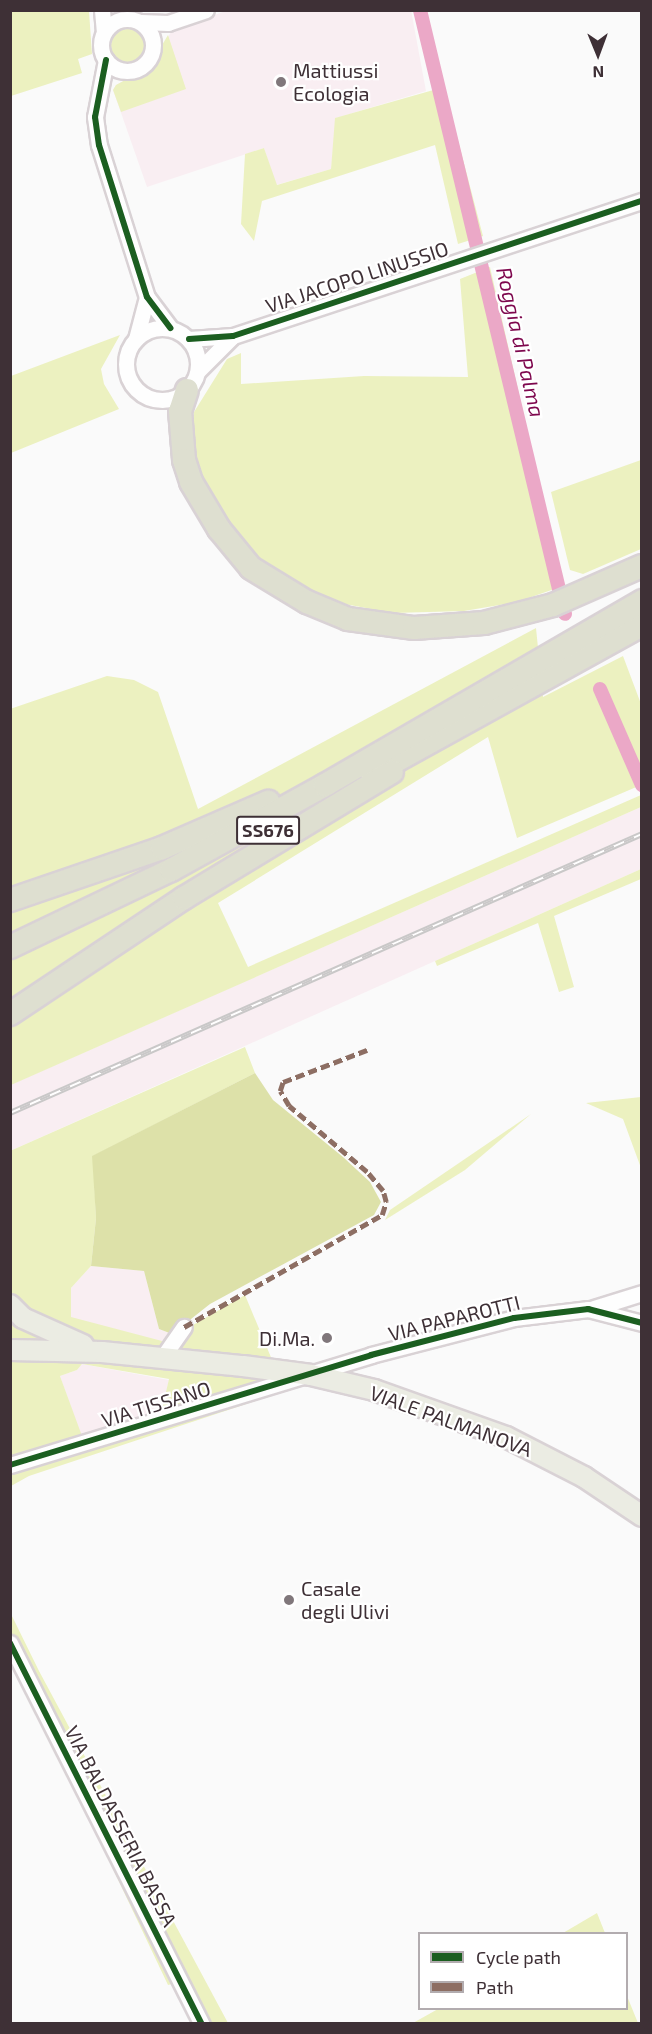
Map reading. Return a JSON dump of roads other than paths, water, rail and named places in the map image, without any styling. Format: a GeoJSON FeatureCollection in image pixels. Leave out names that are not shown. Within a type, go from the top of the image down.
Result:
{"type":"FeatureCollection","features":[{"type":"Feature","properties":{"kind":"highway"},"geometry":{"type":"LineString","coordinates":[[193,381],[180,411],[179,434],[191,482],[234,549],[251,568],[276,585],[348,619],[382,626],[451,627],[516,616],[560,603],[642,566]]}},
{"type":"Feature","properties":{"kind":"highway","name":"SS676"},"geometry":{"type":"LineString","coordinates":[[10,947],[171,870],[325,785],[451,709],[642,601]]}},
{"type":"Feature","properties":{"kind":"highway","name":"SS676"},"geometry":{"type":"LineString","coordinates":[[10,960],[175,881],[642,625]]}},
{"type":"Feature","properties":{"kind":"highway"},"geometry":{"type":"LineString","coordinates":[[10,1014],[184,898],[522,692]]}},
{"type":"Feature","properties":{"kind":"highway"},"geometry":{"type":"LineString","coordinates":[[10,900],[162,848],[294,791],[451,709]]}},
{"type":"Feature","properties":{"kind":"main road","name":"VIALE PALMANOVA"},"geometry":{"type":"LineString","coordinates":[[10,1305],[23,1318],[54,1335],[102,1352]]}},
{"type":"Feature","properties":{"kind":"main road","name":"VIALE PALMANOVA"},"geometry":{"type":"LineString","coordinates":[[10,1350],[102,1352],[311,1375],[420,1404],[506,1437],[584,1477],[642,1516]]}},
{"type":"Feature","properties":{"kind":"street"},"geometry":{"type":"LineString","coordinates":[[102,10],[104,31],[101,46],[106,60],[95,117],[99,145],[147,297],[170,328],[189,339],[196,349],[193,381]]}},
{"type":"Feature","properties":{"kind":"street"},"geometry":{"type":"LineString","coordinates":[[104,31],[117,21],[134,17],[168,23],[206,10]]}},
{"type":"Feature","properties":{"kind":"street"},"geometry":{"type":"LineString","coordinates":[[134,17],[153,41]]}},
{"type":"Feature","properties":{"kind":"street"},"geometry":{"type":"LineString","coordinates":[[99,97],[110,83],[133,70],[150,56],[153,41],[168,23]]}},
{"type":"Feature","properties":{"kind":"street"},"geometry":{"type":"LineString","coordinates":[[106,60],[118,69],[133,70]]}},
{"type":"Feature","properties":{"kind":"street","name":"VIA JACOPO LINUSSIO"},"geometry":{"type":"LineString","coordinates":[[189,339],[233,336],[642,201]]}},
{"type":"Feature","properties":{"kind":"street","name":"VIA JACOPO LINUSSIO"},"geometry":{"type":"LineString","coordinates":[[147,297],[136,339],[126,361],[133,385],[153,399],[166,400],[193,381],[233,336]]}},
{"type":"Feature","properties":{"kind":"street"},"geometry":{"type":"LineString","coordinates":[[136,339],[146,331],[170,328]]}},
{"type":"Feature","properties":{"kind":"street"},"geometry":{"type":"LineString","coordinates":[[588,1310],[642,1293]]}},
{"type":"Feature","properties":{"kind":"street","name":"VIA PAPAROTTI"},"geometry":{"type":"LineString","coordinates":[[311,1375],[477,1326],[588,1310],[642,1323]]}},
{"type":"Feature","properties":{"kind":"street"},"geometry":{"type":"LineString","coordinates":[[162,1358],[184,1327]]}},
{"type":"Feature","properties":{"kind":"street","name":"VIA TISSANO"},"geometry":{"type":"LineString","coordinates":[[13,1466],[311,1375]]}},
{"type":"Feature","properties":{"kind":"street","name":"VIA BALDASSERIA BASSA"},"geometry":{"type":"LineString","coordinates":[[10,1643],[202,2024]]}},
{"type":"Feature","properties":{"kind":"waterway","name":"Roggia di Palma"},"geometry":{"type":"LineString","coordinates":[[420,10],[565,614]]}},
{"type":"Feature","properties":{"kind":"waterway","name":"Roggia di Palma"},"geometry":{"type":"LineString","coordinates":[[600,689],[642,785]]}},
{"type":"Feature","properties":{"kind":"railway"},"geometry":{"type":"LineString","coordinates":[[10,1113],[642,834]]}},
{"type":"Feature","properties":{"kind":"place","name":"Mattiussi Ecologia"},"geometry":{"type":"Point","coordinates":[281,82]}},
{"type":"Feature","properties":{"kind":"place","name":"Di.Ma."},"geometry":{"type":"Point","coordinates":[327,1338]}},
{"type":"Feature","properties":{"kind":"place","name":"Casale degli Ulivi"},"geometry":{"type":"Point","coordinates":[289,1600]}}]}
